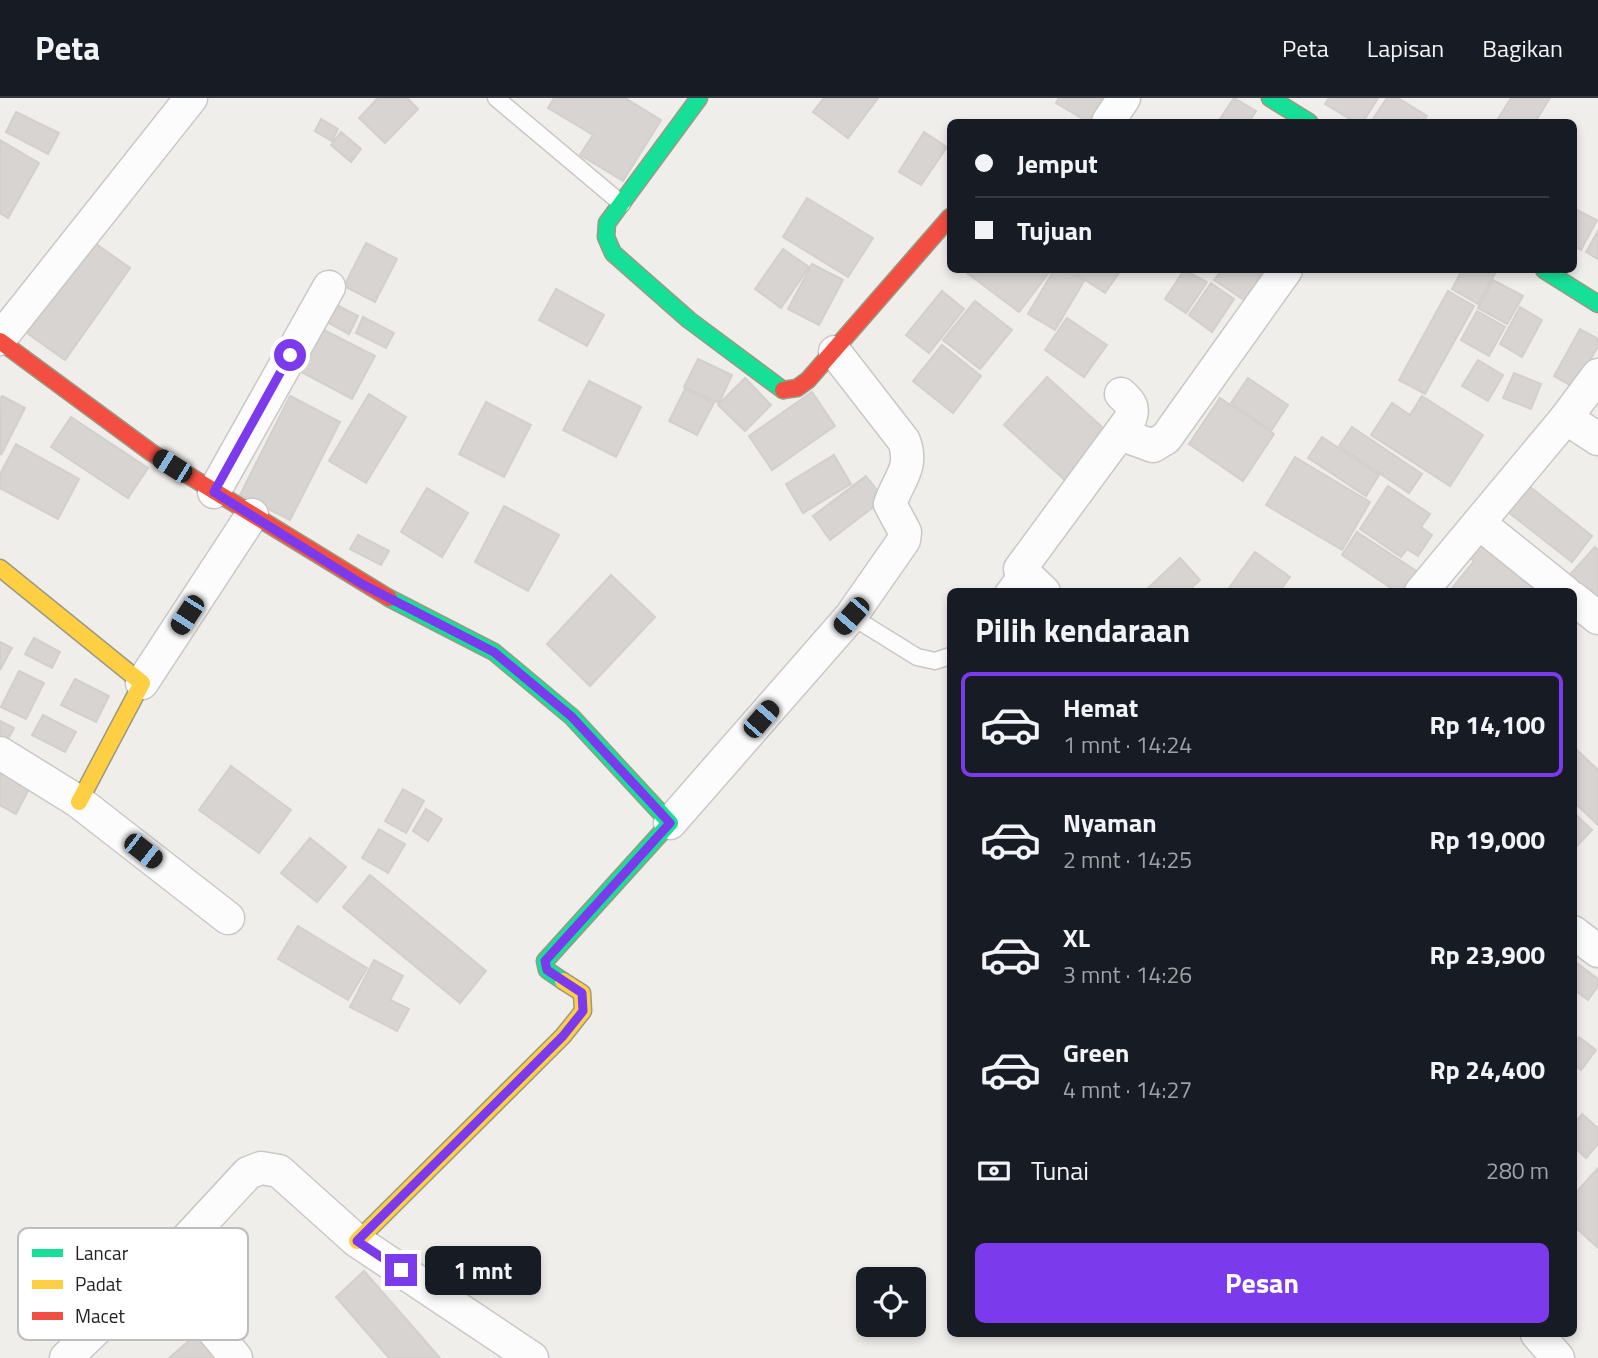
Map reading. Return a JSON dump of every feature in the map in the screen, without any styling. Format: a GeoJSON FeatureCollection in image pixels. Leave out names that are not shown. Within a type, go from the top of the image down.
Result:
{"type":"FeatureCollection","features":[{"type":"Feature","properties":{"kind":"street"},"geometry":{"type":"LineString","coordinates":[[191,98],[0,340],[152,453],[362,584],[494,652],[572,717],[670,823]]}},
{"type":"Feature","properties":{"kind":"street"},"geometry":{"type":"LineString","coordinates":[[699,98],[607,223],[606,237],[613,253],[689,320],[782,390],[797,388],[835,352],[947,221]]}},
{"type":"Feature","properties":{"kind":"street"},"geometry":{"type":"LineString","coordinates":[[1110,119],[1124,98]]}},
{"type":"Feature","properties":{"kind":"street"},"geometry":{"type":"LineString","coordinates":[[1270,98],[1304,119]]}},
{"type":"Feature","properties":{"kind":"street"},"geometry":{"type":"LineString","coordinates":[[1120,434],[1153,446],[1166,438],[1284,273]]}},
{"type":"Feature","properties":{"kind":"street"},"geometry":{"type":"LineString","coordinates":[[1549,273],[1598,304]]}},
{"type":"Feature","properties":{"kind":"street"},"geometry":{"type":"LineString","coordinates":[[214,492],[329,287]]}},
{"type":"Feature","properties":{"kind":"street"},"geometry":{"type":"LineString","coordinates":[[357,1241],[563,1036],[583,1011],[582,993],[547,970],[545,961],[851,616],[904,540],[905,531],[890,504],[907,470],[909,454],[904,441],[835,352]]}},
{"type":"Feature","properties":{"kind":"street"},"geometry":{"type":"LineString","coordinates":[[1424,588],[1566,418],[1598,375]]}},
{"type":"Feature","properties":{"kind":"street"},"geometry":{"type":"LineString","coordinates":[[1033,588],[1012,580],[1133,413],[1131,404],[1121,394]]}},
{"type":"Feature","properties":{"kind":"street"},"geometry":{"type":"LineString","coordinates":[[1566,418],[1598,439]]}},
{"type":"Feature","properties":{"kind":"street"},"geometry":{"type":"LineString","coordinates":[[79,802],[142,684],[252,515]]}},
{"type":"Feature","properties":{"kind":"street"},"geometry":{"type":"LineString","coordinates":[[1479,523],[1560,588]]}},
{"type":"Feature","properties":{"kind":"street"},"geometry":{"type":"LineString","coordinates":[[0,568],[142,684]]}},
{"type":"Feature","properties":{"kind":"street"},"geometry":{"type":"LineString","coordinates":[[1577,601],[1598,618]]}},
{"type":"Feature","properties":{"kind":"street"},"geometry":{"type":"LineString","coordinates":[[0,753],[79,802],[228,918]]}},
{"type":"Feature","properties":{"kind":"street"},"geometry":{"type":"LineString","coordinates":[[1577,935],[1598,951]]}},
{"type":"Feature","properties":{"kind":"street"},"geometry":{"type":"LineString","coordinates":[[197,1228],[248,1173],[261,1168],[279,1171],[357,1241],[532,1358]]}},
{"type":"Feature","properties":{"kind":"street"},"geometry":{"type":"LineString","coordinates":[[1540,1337],[1558,1358]]}},
{"type":"Feature","properties":{"kind":"street"},"geometry":{"type":"LineString","coordinates":[[66,1358],[85,1340]]}},
{"type":"Feature","properties":{"kind":"street"},"geometry":{"type":"LineString","coordinates":[[221,1340],[236,1358]]}},
{"type":"Feature","properties":{"kind":"lane"},"geometry":{"type":"LineString","coordinates":[[496,98],[622,204]]}},
{"type":"Feature","properties":{"kind":"lane"},"geometry":{"type":"LineString","coordinates":[[851,616],[917,657],[935,661],[947,657]]}},
{"type":"Feature","properties":{"kind":"building"},"geometry":{"type":"Polygon","coordinates":[[[378,98],[407,98],[418,109],[385,143],[359,118],[378,98]]]}},
{"type":"Feature","properties":{"kind":"building"},"geometry":{"type":"Polygon","coordinates":[[[554,98],[625,98],[661,120],[623,181],[580,155],[593,135],[548,108],[554,98]]]}},
{"type":"Feature","properties":{"kind":"building"},"geometry":{"type":"Polygon","coordinates":[[[824,98],[878,98],[848,138],[813,112],[824,98]]]}},
{"type":"Feature","properties":{"kind":"building"},"geometry":{"type":"Polygon","coordinates":[[[1059,98],[1121,98],[1109,119],[1083,119],[1056,103],[1059,98]]]}},
{"type":"Feature","properties":{"kind":"building"},"geometry":{"type":"Polygon","coordinates":[[[1234,98],[1256,111],[1251,119],[1220,119],[1234,98]]]}},
{"type":"Feature","properties":{"kind":"building"},"geometry":{"type":"Polygon","coordinates":[[[1329,98],[1378,98],[1365,119],[1350,119],[1325,104],[1329,98]]]}},
{"type":"Feature","properties":{"kind":"building"},"geometry":{"type":"Polygon","coordinates":[[[1387,98],[1398,98],[1427,116],[1425,119],[1373,119],[1387,98]]]}},
{"type":"Feature","properties":{"kind":"building"},"geometry":{"type":"Polygon","coordinates":[[[1511,98],[1550,98],[1537,119],[1498,119],[1511,98]]]}},
{"type":"Feature","properties":{"kind":"building"},"geometry":{"type":"Polygon","coordinates":[[[16,112],[59,133],[48,154],[6,132],[16,112]]]}},
{"type":"Feature","properties":{"kind":"building"},"geometry":{"type":"Polygon","coordinates":[[[321,119],[338,129],[332,141],[315,131],[321,119]]]}},
{"type":"Feature","properties":{"kind":"building"},"geometry":{"type":"Polygon","coordinates":[[[341,132],[361,149],[351,162],[331,145],[341,132]]]}},
{"type":"Feature","properties":{"kind":"building"},"geometry":{"type":"Polygon","coordinates":[[[924,132],[947,147],[921,185],[899,172],[924,132]]]}},
{"type":"Feature","properties":{"kind":"building"},"geometry":{"type":"Polygon","coordinates":[[[0,140],[39,163],[8,218],[0,213],[0,140]]]}},
{"type":"Feature","properties":{"kind":"building"},"geometry":{"type":"Polygon","coordinates":[[[807,198],[873,238],[848,277],[783,237],[807,198]]]}},
{"type":"Feature","properties":{"kind":"building"},"geometry":{"type":"Polygon","coordinates":[[[1577,210],[1597,220],[1581,250],[1577,248],[1577,210]]]}},
{"type":"Feature","properties":{"kind":"building"},"geometry":{"type":"Polygon","coordinates":[[[1598,231],[1598,259],[1586,252],[1598,231]]]}},
{"type":"Feature","properties":{"kind":"building"},"geometry":{"type":"Polygon","coordinates":[[[92,241],[130,268],[65,360],[27,333],[92,241]]]}},
{"type":"Feature","properties":{"kind":"building"},"geometry":{"type":"Polygon","coordinates":[[[366,243],[397,259],[375,302],[344,286],[366,243]]]}},
{"type":"Feature","properties":{"kind":"building"},"geometry":{"type":"Polygon","coordinates":[[[783,249],[809,267],[781,308],[755,289],[783,249]]]}},
{"type":"Feature","properties":{"kind":"building"},"geometry":{"type":"Polygon","coordinates":[[[812,264],[843,280],[819,325],[788,309],[812,264]]]}},
{"type":"Feature","properties":{"kind":"building"},"geometry":{"type":"Polygon","coordinates":[[[967,273],[1049,273],[1019,312],[967,273]]]}},
{"type":"Feature","properties":{"kind":"building"},"geometry":{"type":"Polygon","coordinates":[[[1052,273],[1070,273],[1084,281],[1055,330],[1028,314],[1052,273]]]}},
{"type":"Feature","properties":{"kind":"building"},"geometry":{"type":"Polygon","coordinates":[[[1075,273],[1119,273],[1105,293],[1075,273]]]}},
{"type":"Feature","properties":{"kind":"building"},"geometry":{"type":"Polygon","coordinates":[[[1182,273],[1190,273],[1207,282],[1186,313],[1165,299],[1182,273]]]}},
{"type":"Feature","properties":{"kind":"building"},"geometry":{"type":"Polygon","coordinates":[[[1220,273],[1279,273],[1247,302],[1214,280],[1220,273]]]}},
{"type":"Feature","properties":{"kind":"building"},"geometry":{"type":"Polygon","coordinates":[[[1460,273],[1495,273],[1478,304],[1452,289],[1460,273]]]}},
{"type":"Feature","properties":{"kind":"building"},"geometry":{"type":"Polygon","coordinates":[[[1493,280],[1523,296],[1507,324],[1478,308],[1493,280]]]}},
{"type":"Feature","properties":{"kind":"building"},"geometry":{"type":"Polygon","coordinates":[[[1211,283],[1234,299],[1212,332],[1189,315],[1211,283]]]}},
{"type":"Feature","properties":{"kind":"building"},"geometry":{"type":"Polygon","coordinates":[[[556,289],[604,315],[587,346],[539,320],[556,289]]]}},
{"type":"Feature","properties":{"kind":"building"},"geometry":{"type":"Polygon","coordinates":[[[942,291],[964,309],[929,353],[906,335],[942,291]]]}},
{"type":"Feature","properties":{"kind":"building"},"geometry":{"type":"Polygon","coordinates":[[[1448,291],[1474,306],[1425,394],[1399,380],[1448,291]]]}},
{"type":"Feature","properties":{"kind":"building"},"geometry":{"type":"Polygon","coordinates":[[[327,300],[358,316],[349,334],[318,317],[327,300]]]}},
{"type":"Feature","properties":{"kind":"building"},"geometry":{"type":"Polygon","coordinates":[[[975,301],[1012,330],[980,369],[943,340],[975,301]]]}},
{"type":"Feature","properties":{"kind":"building"},"geometry":{"type":"Polygon","coordinates":[[[1520,307],[1542,320],[1522,357],[1500,344],[1520,307]]]}},
{"type":"Feature","properties":{"kind":"building"},"geometry":{"type":"Polygon","coordinates":[[[1477,311],[1505,327],[1489,356],[1461,340],[1477,311]]]}},
{"type":"Feature","properties":{"kind":"building"},"geometry":{"type":"Polygon","coordinates":[[[363,317],[394,333],[386,348],[356,333],[363,317]]]}},
{"type":"Feature","properties":{"kind":"building"},"geometry":{"type":"Polygon","coordinates":[[[1067,318],[1107,345],[1084,377],[1045,350],[1067,318]]]}},
{"type":"Feature","properties":{"kind":"building"},"geometry":{"type":"Polygon","coordinates":[[[314,325],[375,356],[352,399],[292,367],[314,325]]]}},
{"type":"Feature","properties":{"kind":"building"},"geometry":{"type":"Polygon","coordinates":[[[1580,329],[1598,339],[1598,346],[1575,388],[1554,376],[1580,329]]]}},
{"type":"Feature","properties":{"kind":"building"},"geometry":{"type":"Polygon","coordinates":[[[942,345],[981,376],[953,413],[913,381],[942,345]]]}},
{"type":"Feature","properties":{"kind":"building"},"geometry":{"type":"Polygon","coordinates":[[[698,359],[732,375],[719,403],[684,387],[698,359]]]}},
{"type":"Feature","properties":{"kind":"building"},"geometry":{"type":"Polygon","coordinates":[[[1478,360],[1503,375],[1488,401],[1462,386],[1478,360]]]}},
{"type":"Feature","properties":{"kind":"building"},"geometry":{"type":"Polygon","coordinates":[[[1514,373],[1541,384],[1531,409],[1503,398],[1514,373]]]}},
{"type":"Feature","properties":{"kind":"building"},"geometry":{"type":"Polygon","coordinates":[[[1047,377],[1111,435],[1068,483],[1004,425],[1047,377]]]}},
{"type":"Feature","properties":{"kind":"building"},"geometry":{"type":"Polygon","coordinates":[[[745,378],[771,405],[745,431],[718,405],[745,378]]]}},
{"type":"Feature","properties":{"kind":"building"},"geometry":{"type":"Polygon","coordinates":[[[1248,378],[1288,405],[1271,431],[1231,403],[1248,378]]]}},
{"type":"Feature","properties":{"kind":"building"},"geometry":{"type":"Polygon","coordinates":[[[589,381],[641,407],[616,457],[563,430],[589,381]]]}},
{"type":"Feature","properties":{"kind":"building"},"geometry":{"type":"Polygon","coordinates":[[[685,389],[714,403],[697,435],[669,421],[685,389]]]}},
{"type":"Feature","properties":{"kind":"building"},"geometry":{"type":"Polygon","coordinates":[[[812,392],[835,426],[772,470],[749,436],[812,392]]]}},
{"type":"Feature","properties":{"kind":"building"},"geometry":{"type":"Polygon","coordinates":[[[369,394],[406,417],[366,483],[329,461],[369,394]]]}},
{"type":"Feature","properties":{"kind":"building"},"geometry":{"type":"Polygon","coordinates":[[[2,396],[25,408],[1,455],[0,400],[2,396]]]}},
{"type":"Feature","properties":{"kind":"building"},"geometry":{"type":"Polygon","coordinates":[[[290,396],[340,422],[290,520],[240,495],[290,396]]]}},
{"type":"Feature","properties":{"kind":"building"},"geometry":{"type":"Polygon","coordinates":[[[1422,396],[1483,435],[1450,486],[1371,435],[1392,403],[1410,415],[1422,396]]]}},
{"type":"Feature","properties":{"kind":"building"},"geometry":{"type":"Polygon","coordinates":[[[1220,398],[1274,434],[1243,481],[1189,444],[1220,398]]]}},
{"type":"Feature","properties":{"kind":"building"},"geometry":{"type":"Polygon","coordinates":[[[486,402],[531,425],[504,477],[459,454],[486,402]]]}},
{"type":"Feature","properties":{"kind":"building"},"geometry":{"type":"Polygon","coordinates":[[[71,417],[148,468],[128,498],[51,447],[71,417]]]}},
{"type":"Feature","properties":{"kind":"building"},"geometry":{"type":"Polygon","coordinates":[[[1352,427],[1422,474],[1409,493],[1339,446],[1352,427]]]}},
{"type":"Feature","properties":{"kind":"building"},"geometry":{"type":"Polygon","coordinates":[[[1322,437],[1379,475],[1366,496],[1308,458],[1322,437]]]}},
{"type":"Feature","properties":{"kind":"building"},"geometry":{"type":"Polygon","coordinates":[[[16,444],[79,479],[58,519],[0,488],[0,474],[16,444]]]}},
{"type":"Feature","properties":{"kind":"building"},"geometry":{"type":"Polygon","coordinates":[[[834,455],[851,484],[803,513],[786,484],[834,455]]]}},
{"type":"Feature","properties":{"kind":"building"},"geometry":{"type":"Polygon","coordinates":[[[1295,457],[1370,502],[1342,550],[1266,505],[1295,457]]]}},
{"type":"Feature","properties":{"kind":"building"},"geometry":{"type":"Polygon","coordinates":[[[866,476],[884,499],[830,540],[813,516],[866,476]]]}},
{"type":"Feature","properties":{"kind":"building"},"geometry":{"type":"Polygon","coordinates":[[[1388,486],[1430,514],[1421,527],[1432,535],[1418,556],[1407,549],[1401,557],[1360,529],[1388,486]]]}},
{"type":"Feature","properties":{"kind":"building"},"geometry":{"type":"Polygon","coordinates":[[[1529,486],[1592,536],[1572,562],[1508,512],[1529,486]]]}},
{"type":"Feature","properties":{"kind":"building"},"geometry":{"type":"Polygon","coordinates":[[[427,488],[468,513],[442,557],[401,532],[427,488]]]}},
{"type":"Feature","properties":{"kind":"building"},"geometry":{"type":"Polygon","coordinates":[[[504,506],[559,535],[528,591],[475,562],[504,506]]]}},
{"type":"Feature","properties":{"kind":"building"},"geometry":{"type":"Polygon","coordinates":[[[1357,532],[1421,574],[1412,588],[1391,588],[1342,555],[1357,532]]]}},
{"type":"Feature","properties":{"kind":"building"},"geometry":{"type":"Polygon","coordinates":[[[358,535],[389,551],[381,565],[350,549],[358,535]]]}},
{"type":"Feature","properties":{"kind":"building"},"geometry":{"type":"Polygon","coordinates":[[[1482,537],[1545,588],[1452,588],[1474,561],[1467,556],[1482,537]]]}},
{"type":"Feature","properties":{"kind":"building"},"geometry":{"type":"Polygon","coordinates":[[[1595,547],[1598,550],[1598,609],[1577,588],[1566,579],[1595,547]]]}},
{"type":"Feature","properties":{"kind":"building"},"geometry":{"type":"Polygon","coordinates":[[[1255,552],[1290,577],[1282,588],[1229,588],[1255,552]]]}},
{"type":"Feature","properties":{"kind":"building"},"geometry":{"type":"Polygon","coordinates":[[[1180,558],[1200,580],[1191,588],[1148,588],[1180,558]]]}},
{"type":"Feature","properties":{"kind":"building"},"geometry":{"type":"Polygon","coordinates":[[[611,575],[655,617],[590,686],[547,644],[611,575]]]}},
{"type":"Feature","properties":{"kind":"building"},"geometry":{"type":"Polygon","coordinates":[[[34,638],[60,652],[52,668],[25,654],[34,638]]]}},
{"type":"Feature","properties":{"kind":"building"},"geometry":{"type":"Polygon","coordinates":[[[0,642],[12,648],[0,670],[0,642]]]}},
{"type":"Feature","properties":{"kind":"building"},"geometry":{"type":"Polygon","coordinates":[[[19,671],[44,683],[26,719],[1,707],[19,671]]]}},
{"type":"Feature","properties":{"kind":"building"},"geometry":{"type":"Polygon","coordinates":[[[75,679],[109,696],[96,722],[61,705],[75,679]]]}},
{"type":"Feature","properties":{"kind":"building"},"geometry":{"type":"Polygon","coordinates":[[[43,715],[76,732],[65,752],[32,735],[43,715]]]}},
{"type":"Feature","properties":{"kind":"building"},"geometry":{"type":"Polygon","coordinates":[[[0,721],[14,728],[4,747],[0,745],[0,721]]]}},
{"type":"Feature","properties":{"kind":"building"},"geometry":{"type":"Polygon","coordinates":[[[1577,750],[1598,770],[1598,825],[1577,805],[1577,750]]]}},
{"type":"Feature","properties":{"kind":"building"},"geometry":{"type":"Polygon","coordinates":[[[231,766],[291,810],[259,853],[199,810],[231,766]]]}},
{"type":"Feature","properties":{"kind":"building"},"geometry":{"type":"Polygon","coordinates":[[[0,769],[31,785],[16,814],[0,805],[0,769]]]}},
{"type":"Feature","properties":{"kind":"building"},"geometry":{"type":"Polygon","coordinates":[[[403,789],[424,801],[406,833],[385,821],[403,789]]]}},
{"type":"Feature","properties":{"kind":"building"},"geometry":{"type":"Polygon","coordinates":[[[426,809],[442,819],[428,841],[413,831],[426,809]]]}},
{"type":"Feature","properties":{"kind":"building"},"geometry":{"type":"Polygon","coordinates":[[[1577,816],[1592,830],[1577,846],[1577,816]]]}},
{"type":"Feature","properties":{"kind":"building"},"geometry":{"type":"Polygon","coordinates":[[[379,829],[405,844],[388,873],[362,858],[379,829]]]}},
{"type":"Feature","properties":{"kind":"building"},"geometry":{"type":"Polygon","coordinates":[[[310,838],[346,867],[317,902],[281,873],[310,838]]]}},
{"type":"Feature","properties":{"kind":"building"},"geometry":{"type":"Polygon","coordinates":[[[370,875],[486,971],[460,1003],[343,907],[370,875]]]}},
{"type":"Feature","properties":{"kind":"building"},"geometry":{"type":"Polygon","coordinates":[[[298,926],[367,968],[348,1000],[278,959],[298,926]]]}},
{"type":"Feature","properties":{"kind":"building"},"geometry":{"type":"Polygon","coordinates":[[[374,960],[403,976],[390,1000],[409,1009],[397,1031],[350,1007],[374,960]]]}},
{"type":"Feature","properties":{"kind":"building"},"geometry":{"type":"Polygon","coordinates":[[[1577,963],[1598,979],[1598,986],[1588,1000],[1577,992],[1577,963]]]}},
{"type":"Feature","properties":{"kind":"building"},"geometry":{"type":"Polygon","coordinates":[[[1579,1037],[1596,1050],[1581,1070],[1577,1067],[1579,1037]]]}},
{"type":"Feature","properties":{"kind":"building"},"geometry":{"type":"Polygon","coordinates":[[[1582,1114],[1598,1128],[1598,1144],[1586,1158],[1577,1150],[1577,1120],[1582,1114]]]}},
{"type":"Feature","properties":{"kind":"building"},"geometry":{"type":"Polygon","coordinates":[[[1598,1168],[1598,1248],[1577,1229],[1577,1192],[1598,1168]]]}},
{"type":"Feature","properties":{"kind":"building"},"geometry":{"type":"Polygon","coordinates":[[[364,1271],[440,1358],[389,1358],[336,1297],[364,1271]]]}},
{"type":"Feature","properties":{"kind":"building"},"geometry":{"type":"Polygon","coordinates":[[[190,1340],[202,1340],[217,1358],[169,1358],[190,1340]]]}},
{"type":"Feature","properties":{"kind":"traffic: fast"},"geometry":{"type":"LineString","coordinates":[[699,98],[607,223],[606,237],[613,253],[689,320],[783,390]]}},
{"type":"Feature","properties":{"kind":"traffic: fast"},"geometry":{"type":"LineString","coordinates":[[1270,98],[1304,119]]}},
{"type":"Feature","properties":{"kind":"traffic: fast"},"geometry":{"type":"LineString","coordinates":[[1549,273],[1598,304]]}},
{"type":"Feature","properties":{"kind":"traffic: fast"},"geometry":{"type":"LineString","coordinates":[[389,598],[494,652],[572,717],[670,823],[545,961],[547,970],[563,981]]}},
{"type":"Feature","properties":{"kind":"traffic: slow"},"geometry":{"type":"LineString","coordinates":[[0,568],[142,683],[79,802]]}},
{"type":"Feature","properties":{"kind":"traffic: slow"},"geometry":{"type":"LineString","coordinates":[[357,1241],[563,1036],[583,1011],[582,993],[563,981]]}},
{"type":"Feature","properties":{"kind":"traffic: jam"},"geometry":{"type":"LineString","coordinates":[[783,390],[797,388],[808,380],[947,220]]}},
{"type":"Feature","properties":{"kind":"traffic: jam"},"geometry":{"type":"LineString","coordinates":[[0,341],[152,453],[389,598]]}},
{"type":"Feature","properties":{"kind":"route"},"geometry":{"type":"LineString","coordinates":[[290,355],[214,492],[362,584],[494,652],[572,717],[670,823],[545,961],[547,970],[582,993],[583,1011],[563,1036],[357,1241],[401,1270]]}}]}
